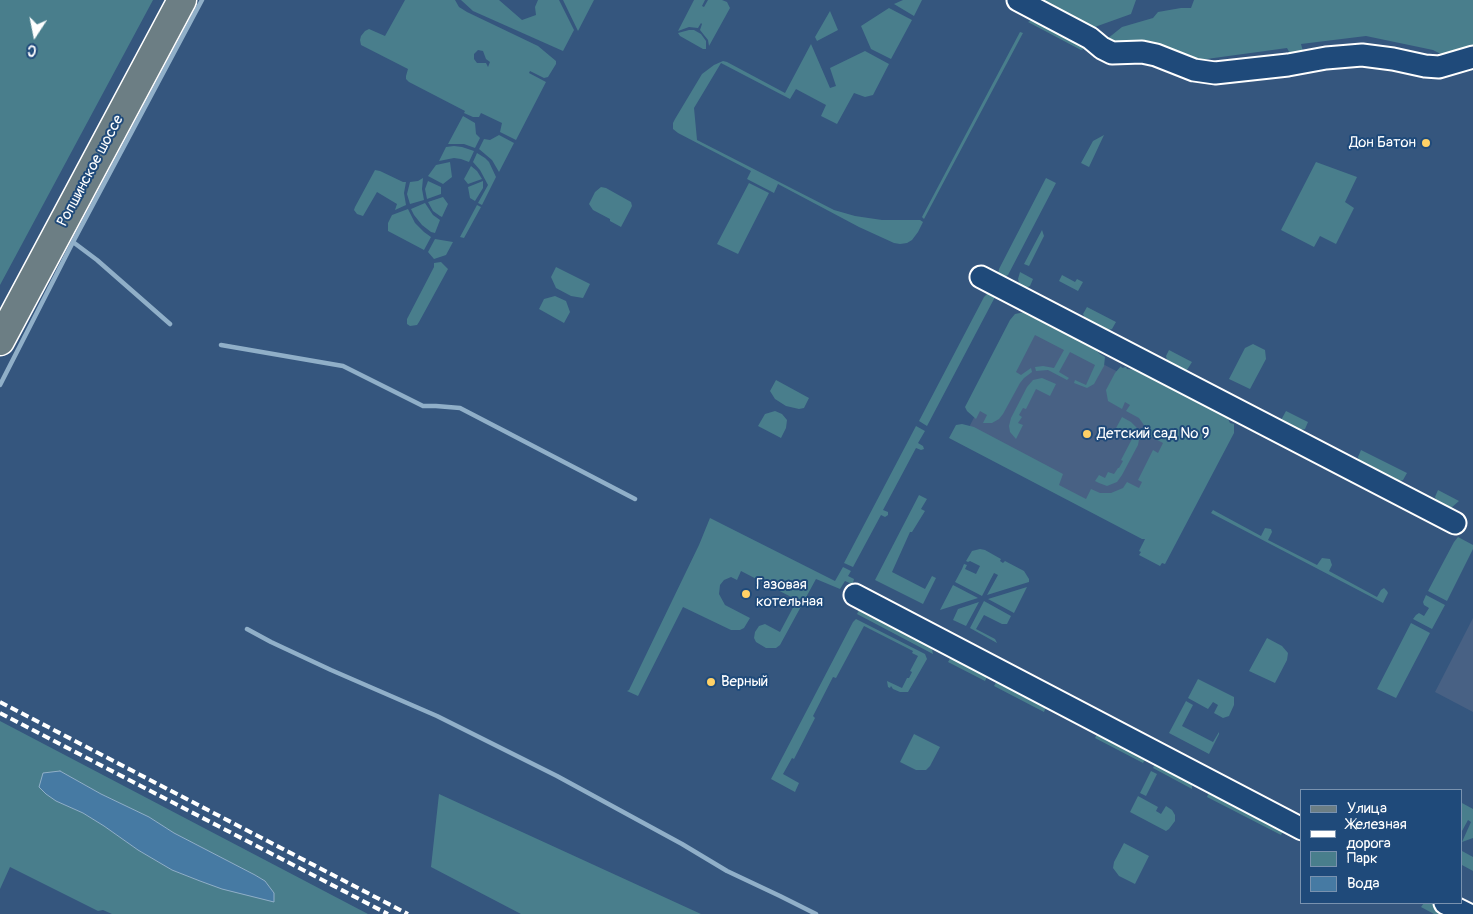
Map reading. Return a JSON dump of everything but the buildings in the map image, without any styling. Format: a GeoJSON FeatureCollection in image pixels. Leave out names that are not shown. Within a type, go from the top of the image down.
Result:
{"type":"FeatureCollection","features":[{"type":"Feature","properties":{"kind":"main road","name":"Ропшинское шоссе"},"geometry":{"type":"LineString","coordinates":[[0,341],[182,0]]}},
{"type":"Feature","properties":{"kind":"street"},"geometry":{"type":"LineString","coordinates":[[1018,0],[1090,38],[1112,54],[1142,52],[1156,55],[1194,70],[1215,73],[1288,66],[1326,58],[1362,56],[1439,67],[1473,57]]}},
{"type":"Feature","properties":{"kind":"street"},"geometry":{"type":"LineString","coordinates":[[981,277],[1455,523]]}},
{"type":"Feature","properties":{"kind":"street"},"geometry":{"type":"LineString","coordinates":[[855,595],[1300,828]]}},
{"type":"Feature","properties":{"kind":"street"},"geometry":{"type":"LineString","coordinates":[[1447,904],[1467,914]]}},
{"type":"Feature","properties":{"kind":"shaded area","name":"Детский сад № 9"},"geometry":{"type":"Polygon","coordinates":[[[1034,328],[1210,420],[1147,539],[967,431],[979,408],[1034,328]]]}},
{"type":"Feature","properties":{"kind":"shaded area"},"geometry":{"type":"Polygon","coordinates":[[[1473,618],[1473,712],[1435,692],[1473,618]]]}},
{"type":"Feature","properties":{"kind":"green space"},"geometry":{"type":"Polygon","coordinates":[[[0,0],[153,0],[0,285],[0,0]]]}},
{"type":"Feature","properties":{"kind":"green space"},"geometry":{"type":"Polygon","coordinates":[[[405,0],[455,0],[459,7],[467,12],[538,46],[556,61],[556,64],[548,77],[544,78],[530,71],[529,73],[546,82],[516,140],[500,132],[502,123],[481,113],[479,117],[473,117],[464,113],[465,111],[409,82],[406,79],[408,69],[361,45],[361,36],[369,29],[385,36],[405,0]],[[478,50],[474,54],[474,59],[477,63],[486,63],[488,67],[490,62],[486,59],[483,51],[478,50]]]}},
{"type":"Feature","properties":{"kind":"green space"},"geometry":{"type":"Polygon","coordinates":[[[461,0],[499,0],[522,20],[536,15],[535,7],[538,0],[559,0],[574,30],[563,51],[473,11],[461,0]]]}},
{"type":"Feature","properties":{"kind":"green space"},"geometry":{"type":"Polygon","coordinates":[[[563,0],[594,0],[578,31],[563,0]]]}},
{"type":"Feature","properties":{"kind":"green space"},"geometry":{"type":"Polygon","coordinates":[[[694,0],[705,0],[702,6],[704,7],[708,0],[722,0],[727,2],[730,8],[709,46],[708,40],[700,30],[701,23],[698,28],[689,27],[678,31],[694,0]]]}},
{"type":"Feature","properties":{"kind":"green space"},"geometry":{"type":"Polygon","coordinates":[[[903,0],[922,0],[914,16],[894,4],[903,0]]]}},
{"type":"Feature","properties":{"kind":"green space"},"geometry":{"type":"Polygon","coordinates":[[[1038,0],[1136,0],[1131,14],[1092,28],[1038,0]]]}},
{"type":"Feature","properties":{"kind":"green space"},"geometry":{"type":"Polygon","coordinates":[[[1194,0],[1473,0],[1473,51],[1443,55],[1433,50],[1366,36],[1301,44],[1304,55],[1293,59],[1287,48],[1192,61],[1110,47],[1107,39],[1122,27],[1153,18],[1158,12],[1191,8],[1194,0]]]}},
{"type":"Feature","properties":{"kind":"green space"},"geometry":{"type":"Polygon","coordinates":[[[889,8],[912,20],[891,59],[871,49],[861,26],[889,8]]]}},
{"type":"Feature","properties":{"kind":"green space"},"geometry":{"type":"Polygon","coordinates":[[[830,11],[838,30],[817,41],[815,37],[830,11]]]}},
{"type":"Feature","properties":{"kind":"green space"},"geometry":{"type":"Polygon","coordinates":[[[1034,19],[1084,47],[1084,49],[1081,50],[1028,22],[1034,19]]]}},
{"type":"Feature","properties":{"kind":"green space"},"geometry":{"type":"Polygon","coordinates":[[[694,30],[701,34],[706,41],[706,49],[680,36],[678,33],[694,30]]]}},
{"type":"Feature","properties":{"kind":"green space"},"geometry":{"type":"Polygon","coordinates":[[[1020,32],[1023,33],[924,219],[922,217],[1020,32]]]}},
{"type":"Feature","properties":{"kind":"green space"},"geometry":{"type":"Polygon","coordinates":[[[811,44],[830,88],[836,86],[830,68],[865,51],[889,64],[873,95],[865,97],[854,93],[837,124],[821,116],[826,105],[796,89],[790,99],[721,63],[694,108],[697,140],[834,210],[855,216],[882,220],[920,220],[923,222],[918,232],[907,243],[894,243],[859,227],[778,184],[774,193],[747,179],[751,171],[673,129],[675,119],[702,74],[714,65],[723,61],[727,62],[785,93],[811,44]]]}},
{"type":"Feature","properties":{"kind":"green space"},"geometry":{"type":"Polygon","coordinates":[[[463,116],[475,123],[476,134],[480,138],[475,148],[464,144],[448,144],[463,116]]]}},
{"type":"Feature","properties":{"kind":"green space"},"geometry":{"type":"Polygon","coordinates":[[[499,135],[514,143],[499,172],[492,160],[479,149],[484,139],[490,140],[499,135]]]}},
{"type":"Feature","properties":{"kind":"green space"},"geometry":{"type":"Polygon","coordinates":[[[1104,135],[1089,167],[1081,163],[1093,141],[1104,135]]]}},
{"type":"Feature","properties":{"kind":"green space"},"geometry":{"type":"Polygon","coordinates":[[[454,146],[474,151],[469,162],[454,158],[439,161],[446,147],[454,146]]]}},
{"type":"Feature","properties":{"kind":"green space"},"geometry":{"type":"Polygon","coordinates":[[[477,153],[489,162],[496,177],[482,205],[478,203],[488,185],[473,162],[477,153]]]}},
{"type":"Feature","properties":{"kind":"green space"},"geometry":{"type":"Polygon","coordinates":[[[450,162],[452,177],[443,184],[428,176],[436,165],[450,162]]]}},
{"type":"Feature","properties":{"kind":"green space"},"geometry":{"type":"Polygon","coordinates":[[[1316,162],[1357,177],[1345,202],[1354,208],[1336,244],[1320,236],[1314,247],[1281,230],[1316,162]]]}},
{"type":"Feature","properties":{"kind":"green space"},"geometry":{"type":"Polygon","coordinates":[[[471,166],[482,179],[468,184],[464,179],[471,166]]]}},
{"type":"Feature","properties":{"kind":"green space"},"geometry":{"type":"Polygon","coordinates":[[[375,170],[406,182],[404,193],[406,205],[395,210],[397,204],[377,192],[363,216],[357,214],[354,210],[355,207],[375,170]]]}},
{"type":"Feature","properties":{"kind":"green space"},"geometry":{"type":"Polygon","coordinates":[[[423,178],[424,200],[410,204],[407,194],[410,182],[423,178]]]}},
{"type":"Feature","properties":{"kind":"green space"},"geometry":{"type":"Polygon","coordinates":[[[1046,178],[1056,183],[1008,275],[1004,277],[998,274],[999,269],[1046,178]]]}},
{"type":"Feature","properties":{"kind":"green space"},"geometry":{"type":"Polygon","coordinates":[[[428,181],[441,187],[441,194],[427,199],[425,189],[428,181]]]}},
{"type":"Feature","properties":{"kind":"green space"},"geometry":{"type":"Polygon","coordinates":[[[483,181],[483,188],[475,201],[470,198],[468,187],[483,181]]]}},
{"type":"Feature","properties":{"kind":"green space"},"geometry":{"type":"Polygon","coordinates":[[[749,183],[769,193],[738,254],[717,244],[749,183]]]}},
{"type":"Feature","properties":{"kind":"green space"},"geometry":{"type":"Polygon","coordinates":[[[601,187],[631,202],[632,206],[621,227],[593,210],[589,204],[595,192],[601,187]]]}},
{"type":"Feature","properties":{"kind":"green space"},"geometry":{"type":"Polygon","coordinates":[[[443,197],[448,204],[442,217],[433,211],[428,202],[443,197]]]}},
{"type":"Feature","properties":{"kind":"green space"},"geometry":{"type":"Polygon","coordinates":[[[425,203],[433,215],[440,220],[435,233],[422,225],[411,209],[425,203]]]}},
{"type":"Feature","properties":{"kind":"green space"},"geometry":{"type":"Polygon","coordinates":[[[477,205],[481,207],[464,238],[460,237],[477,205]]]}},
{"type":"Feature","properties":{"kind":"green space"},"geometry":{"type":"Polygon","coordinates":[[[408,209],[415,223],[431,237],[424,250],[388,231],[388,223],[392,215],[408,209]]]}},
{"type":"Feature","properties":{"kind":"green space"},"geometry":{"type":"Polygon","coordinates":[[[1042,230],[1044,236],[1029,266],[1024,264],[1042,230]]]}},
{"type":"Feature","properties":{"kind":"green space"},"geometry":{"type":"Polygon","coordinates":[[[435,239],[453,242],[446,255],[434,259],[428,252],[435,239]]]}},
{"type":"Feature","properties":{"kind":"green space"},"geometry":{"type":"Polygon","coordinates":[[[441,262],[448,269],[417,325],[410,326],[407,324],[407,319],[434,267],[434,263],[441,262]]]}},
{"type":"Feature","properties":{"kind":"green space"},"geometry":{"type":"Polygon","coordinates":[[[556,267],[590,284],[583,298],[571,296],[556,288],[551,277],[556,267]]]}},
{"type":"Feature","properties":{"kind":"green space"},"geometry":{"type":"Polygon","coordinates":[[[1020,272],[1033,279],[1030,286],[1023,289],[1018,279],[1020,272]]]}},
{"type":"Feature","properties":{"kind":"green space"},"geometry":{"type":"Polygon","coordinates":[[[1062,275],[1075,282],[1077,279],[1083,282],[1078,291],[1059,281],[1062,275]]]}},
{"type":"Feature","properties":{"kind":"green space"},"geometry":{"type":"Polygon","coordinates":[[[991,292],[995,297],[927,426],[919,421],[984,297],[991,292]]]}},
{"type":"Feature","properties":{"kind":"green space"},"geometry":{"type":"Polygon","coordinates":[[[555,296],[566,301],[570,312],[564,323],[539,309],[544,299],[555,296]]]}},
{"type":"Feature","properties":{"kind":"green space"},"geometry":{"type":"Polygon","coordinates":[[[1087,307],[1116,322],[1112,329],[1105,331],[1086,321],[1083,314],[1087,307]]]}},
{"type":"Feature","properties":{"kind":"green space"},"geometry":{"type":"Polygon","coordinates":[[[1025,312],[1093,347],[1105,357],[1104,366],[1094,384],[1087,388],[1074,383],[1075,380],[1086,385],[1095,365],[1070,352],[1059,372],[1069,378],[1067,380],[1048,370],[1036,371],[1035,367],[1054,368],[1064,350],[1035,335],[1016,372],[1021,375],[1031,368],[1032,372],[1020,383],[999,419],[992,423],[983,423],[987,415],[980,411],[976,419],[965,407],[1010,320],[1015,314],[1025,312]]]}},
{"type":"Feature","properties":{"kind":"green space"},"geometry":{"type":"Polygon","coordinates":[[[1253,344],[1265,350],[1266,359],[1250,389],[1229,379],[1245,348],[1253,344]]]}},
{"type":"Feature","properties":{"kind":"green space"},"geometry":{"type":"Polygon","coordinates":[[[1169,350],[1192,362],[1185,373],[1168,364],[1166,356],[1169,350]]]}},
{"type":"Feature","properties":{"kind":"green space"},"geometry":{"type":"Polygon","coordinates":[[[1121,366],[1122,368],[1126,367],[1127,369],[1137,370],[1227,417],[1230,423],[1234,424],[1234,433],[1165,564],[1162,563],[1160,566],[1139,555],[1145,539],[949,438],[956,425],[962,424],[974,427],[1063,474],[1059,485],[1086,499],[1091,489],[1100,493],[1111,493],[1123,488],[1127,482],[1139,488],[1142,482],[1138,480],[1153,450],[1158,453],[1163,443],[1148,435],[1146,428],[1139,418],[1126,411],[1130,405],[1125,402],[1122,409],[1108,401],[1106,390],[1121,366]]]}},
{"type":"Feature","properties":{"kind":"green space"},"geometry":{"type":"Polygon","coordinates":[[[1042,378],[1056,384],[1050,396],[1036,389],[1026,409],[1023,408],[1019,415],[1022,417],[1018,423],[1023,425],[1016,439],[1010,432],[1011,418],[1027,387],[1033,380],[1042,378]]]}},
{"type":"Feature","properties":{"kind":"green space"},"geometry":{"type":"Polygon","coordinates":[[[776,380],[809,398],[804,408],[799,409],[786,406],[775,399],[770,391],[776,380]]]}},
{"type":"Feature","properties":{"kind":"green space"},"geometry":{"type":"Polygon","coordinates":[[[775,411],[782,414],[787,420],[786,428],[781,438],[758,426],[765,414],[775,411]]]}},
{"type":"Feature","properties":{"kind":"green space"},"geometry":{"type":"Polygon","coordinates":[[[1286,411],[1308,422],[1305,429],[1297,431],[1280,422],[1286,411]]]}},
{"type":"Feature","properties":{"kind":"green space"},"geometry":{"type":"Polygon","coordinates":[[[1122,417],[1137,428],[1140,434],[1138,445],[1117,482],[1107,486],[1095,481],[1099,475],[1105,478],[1108,472],[1114,474],[1123,461],[1121,460],[1132,439],[1115,430],[1122,417]]]}},
{"type":"Feature","properties":{"kind":"green space"},"geometry":{"type":"Polygon","coordinates":[[[916,426],[925,431],[918,443],[924,449],[916,448],[883,510],[888,512],[888,515],[885,517],[881,515],[853,567],[844,563],[916,426]]]}},
{"type":"Feature","properties":{"kind":"green space"},"geometry":{"type":"Polygon","coordinates":[[[1361,450],[1407,473],[1403,480],[1395,483],[1360,464],[1358,457],[1361,450]]]}},
{"type":"Feature","properties":{"kind":"green space"},"geometry":{"type":"Polygon","coordinates":[[[1438,490],[1459,501],[1451,508],[1438,504],[1435,497],[1438,490]]]}},
{"type":"Feature","properties":{"kind":"green space"},"geometry":{"type":"Polygon","coordinates":[[[919,495],[927,499],[921,509],[925,511],[912,532],[910,532],[892,572],[925,589],[932,576],[936,578],[923,604],[875,580],[919,495]]]}},
{"type":"Feature","properties":{"kind":"green space"},"geometry":{"type":"Polygon","coordinates":[[[1213,510],[1261,536],[1265,528],[1271,529],[1272,532],[1268,540],[1317,565],[1322,558],[1330,559],[1332,565],[1329,571],[1377,597],[1384,588],[1388,593],[1383,603],[1211,513],[1213,510]]]}},
{"type":"Feature","properties":{"kind":"green space"},"geometry":{"type":"Polygon","coordinates":[[[710,518],[835,581],[843,567],[851,571],[848,576],[854,579],[853,583],[845,581],[840,589],[816,579],[780,645],[776,648],[766,648],[756,642],[754,638],[755,632],[759,626],[765,624],[780,632],[797,600],[741,571],[737,580],[731,577],[724,580],[720,585],[719,594],[725,605],[750,618],[744,628],[731,630],[683,607],[638,696],[627,691],[699,545],[710,518]]]}},
{"type":"Feature","properties":{"kind":"green space"},"geometry":{"type":"Polygon","coordinates":[[[1458,537],[1473,545],[1473,549],[1447,601],[1428,591],[1458,537]]]}},
{"type":"Feature","properties":{"kind":"green space"},"geometry":{"type":"Polygon","coordinates":[[[980,549],[1001,559],[1000,561],[1003,563],[1005,561],[1024,571],[1029,582],[987,595],[998,575],[994,573],[982,596],[955,582],[964,564],[967,565],[965,569],[976,574],[980,566],[966,561],[972,551],[980,549]]]}},
{"type":"Feature","properties":{"kind":"green space"},"geometry":{"type":"Polygon","coordinates":[[[953,585],[978,598],[940,610],[953,585]]]}},
{"type":"Feature","properties":{"kind":"green space"},"geometry":{"type":"Polygon","coordinates":[[[1027,587],[1014,613],[988,599],[1027,587]]]}},
{"type":"Feature","properties":{"kind":"green space"},"geometry":{"type":"Polygon","coordinates":[[[1426,595],[1445,605],[1432,629],[1413,619],[1419,613],[1424,616],[1429,608],[1423,602],[1426,595]]]}},
{"type":"Feature","properties":{"kind":"green space"},"geometry":{"type":"Polygon","coordinates":[[[984,601],[1011,616],[1007,624],[1002,624],[984,615],[976,629],[995,639],[997,643],[970,628],[984,601]]]}},
{"type":"Feature","properties":{"kind":"green space"},"geometry":{"type":"Polygon","coordinates":[[[979,602],[966,626],[953,620],[958,609],[979,602]]]}},
{"type":"Feature","properties":{"kind":"green space"},"geometry":{"type":"Polygon","coordinates":[[[863,609],[931,645],[933,654],[857,614],[859,610],[863,609]]]}},
{"type":"Feature","properties":{"kind":"green space"},"geometry":{"type":"Polygon","coordinates":[[[856,619],[925,654],[927,659],[908,692],[900,692],[891,686],[890,688],[888,687],[887,681],[902,688],[912,672],[910,671],[918,656],[912,653],[913,651],[864,626],[836,678],[833,677],[794,759],[792,758],[783,774],[799,783],[795,792],[771,779],[856,619]]]}},
{"type":"Feature","properties":{"kind":"green space"},"geometry":{"type":"Polygon","coordinates":[[[1411,623],[1430,633],[1396,698],[1377,689],[1411,623]]]}},
{"type":"Feature","properties":{"kind":"green space"},"geometry":{"type":"Polygon","coordinates":[[[1267,638],[1282,646],[1288,653],[1287,660],[1275,683],[1249,671],[1267,638]]]}},
{"type":"Feature","properties":{"kind":"green space"},"geometry":{"type":"Polygon","coordinates":[[[951,657],[989,673],[985,681],[948,662],[951,657]]]}},
{"type":"Feature","properties":{"kind":"green space"},"geometry":{"type":"Polygon","coordinates":[[[998,679],[1046,707],[1044,712],[994,686],[998,679]]]}},
{"type":"Feature","properties":{"kind":"green space"},"geometry":{"type":"Polygon","coordinates":[[[1198,679],[1234,697],[1234,705],[1229,716],[1223,718],[1214,713],[1218,705],[1213,702],[1208,709],[1188,698],[1198,679]]]}},
{"type":"Feature","properties":{"kind":"green space"},"geometry":{"type":"Polygon","coordinates":[[[1186,701],[1193,705],[1182,726],[1213,742],[1219,732],[1209,754],[1169,733],[1186,701]]]}},
{"type":"Feature","properties":{"kind":"green space"},"geometry":{"type":"Polygon","coordinates":[[[0,721],[368,914],[112,914],[103,910],[98,911],[10,867],[0,889],[0,721]],[[60,771],[56,801],[83,813],[172,870],[222,888],[274,901],[274,893],[265,881],[174,833],[149,817],[101,794],[60,771]]]}},
{"type":"Feature","properties":{"kind":"green space"},"geometry":{"type":"Polygon","coordinates":[[[1101,733],[1147,756],[1143,763],[1095,738],[1097,734],[1101,733]]]}},
{"type":"Feature","properties":{"kind":"green space"},"geometry":{"type":"Polygon","coordinates":[[[914,734],[940,747],[926,770],[916,770],[900,762],[914,734]]]}},
{"type":"Feature","properties":{"kind":"green space"},"geometry":{"type":"Polygon","coordinates":[[[1156,761],[1192,782],[1192,789],[1153,768],[1156,761]]]}},
{"type":"Feature","properties":{"kind":"green space"},"geometry":{"type":"Polygon","coordinates":[[[1151,771],[1157,774],[1146,796],[1140,793],[1151,771]]]}},
{"type":"Feature","properties":{"kind":"green space"},"geometry":{"type":"Polygon","coordinates":[[[1209,792],[1283,831],[1281,835],[1207,797],[1209,792]]]}},
{"type":"Feature","properties":{"kind":"green space"},"geometry":{"type":"Polygon","coordinates":[[[439,794],[701,914],[521,914],[431,867],[439,794]]]}},
{"type":"Feature","properties":{"kind":"green space"},"geometry":{"type":"Polygon","coordinates":[[[1138,796],[1158,807],[1156,811],[1161,814],[1166,806],[1172,810],[1175,815],[1175,821],[1169,829],[1166,831],[1130,812],[1138,796]]]}},
{"type":"Feature","properties":{"kind":"green space"},"geometry":{"type":"Polygon","coordinates":[[[1463,804],[1473,809],[1473,838],[1463,842],[1471,822],[1468,820],[1463,829],[1463,804]]]}},
{"type":"Feature","properties":{"kind":"green space"},"geometry":{"type":"Polygon","coordinates":[[[1124,843],[1149,856],[1135,884],[1119,876],[1113,868],[1114,862],[1124,843]]]}},
{"type":"Feature","properties":{"kind":"green space"},"geometry":{"type":"Polygon","coordinates":[[[1463,852],[1473,857],[1473,871],[1463,866],[1463,852]]]}},
{"type":"Feature","properties":{"kind":"green space"},"geometry":{"type":"Polygon","coordinates":[[[1423,904],[1432,904],[1451,914],[1434,914],[1421,907],[1423,904]]]}},
{"type":"Feature","properties":{"kind":"water"},"geometry":{"type":"Polygon","coordinates":[[[60,771],[101,794],[149,817],[174,833],[265,881],[274,893],[274,902],[222,889],[172,870],[83,813],[56,801],[39,787],[43,773],[60,771]]]}},
{"type":"Feature","properties":{"kind":"waterway"},"geometry":{"type":"LineString","coordinates":[[0,385],[73,242],[202,0]]}},
{"type":"Feature","properties":{"kind":"waterway"},"geometry":{"type":"LineString","coordinates":[[73,242],[97,260],[170,324]]}},
{"type":"Feature","properties":{"kind":"waterway"},"geometry":{"type":"LineString","coordinates":[[221,345],[343,366],[423,406],[460,408],[635,499]]}},
{"type":"Feature","properties":{"kind":"waterway"},"geometry":{"type":"LineString","coordinates":[[247,629],[331,670],[437,716],[557,776],[682,844],[727,871],[816,914]]}},
{"type":"Feature","properties":{"kind":"railway"},"geometry":{"type":"LineString","coordinates":[[0,702],[408,914]]}},
{"type":"Feature","properties":{"kind":"railway"},"geometry":{"type":"LineString","coordinates":[[0,713],[388,914]]}},
{"type":"Feature","properties":{"kind":"place","name":"Дон Батон"},"geometry":{"type":"Point","coordinates":[1426,143]}},
{"type":"Feature","properties":{"kind":"place","name":"Детский сад № 9"},"geometry":{"type":"Point","coordinates":[1087,434]}},
{"type":"Feature","properties":{"kind":"place","name":"Газовая котельная"},"geometry":{"type":"Point","coordinates":[746,594]}},
{"type":"Feature","properties":{"kind":"place","name":"Верный"},"geometry":{"type":"Point","coordinates":[711,682]}}]}
